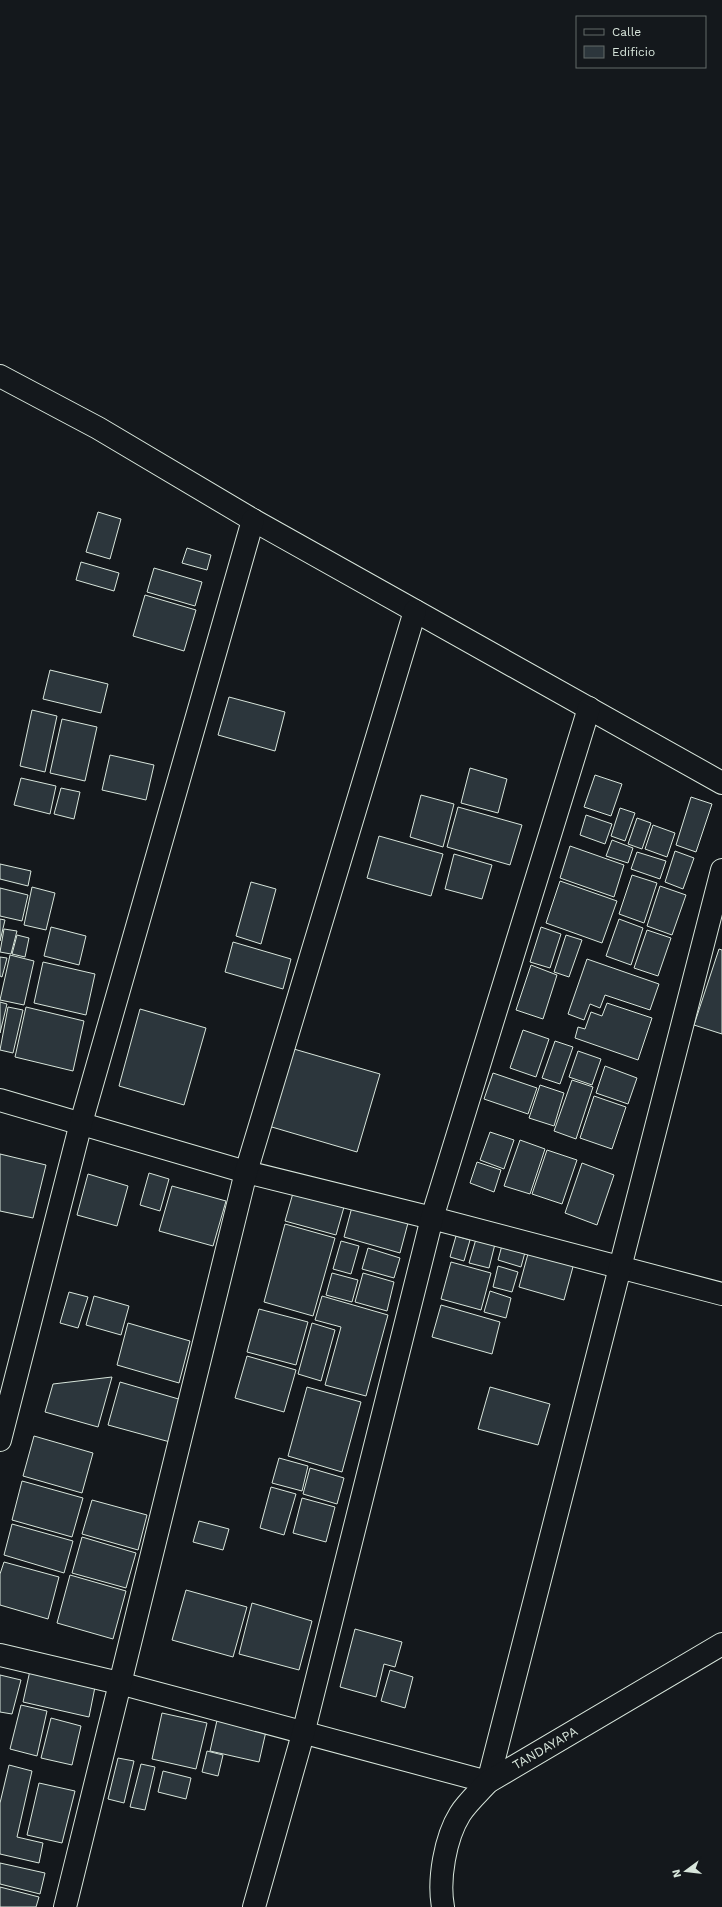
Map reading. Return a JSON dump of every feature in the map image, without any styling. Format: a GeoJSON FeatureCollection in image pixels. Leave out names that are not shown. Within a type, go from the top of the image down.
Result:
{"type":"FeatureCollection","features":[{"type":"Feature","properties":{"kind":"street"},"geometry":{"type":"LineString","coordinates":[[0,376],[98,428],[253,520],[722,783]]}},
{"type":"Feature","properties":{"kind":"street"},"geometry":{"type":"LineString","coordinates":[[0,1440],[81,1123],[253,520]]}},
{"type":"Feature","properties":{"kind":"street"},"geometry":{"type":"LineString","coordinates":[[65,1907],[246,1172],[415,611]]}},
{"type":"Feature","properties":{"kind":"street"},"geometry":{"type":"LineString","coordinates":[[254,1907],[303,1734],[432,1218],[589,708]]}},
{"type":"Feature","properties":{"kind":"street"},"geometry":{"type":"LineString","coordinates":[[0,1655],[119,1683],[303,1734],[488,1782],[722,870]]}},
{"type":"Feature","properties":{"kind":"street"},"geometry":{"type":"LineString","coordinates":[[0,1100],[246,1172],[432,1218],[722,1294]]}},
{"type":"Feature","properties":{"kind":"street","name":"TANDAYAPA"},"geometry":{"type":"LineString","coordinates":[[443,1907],[441,1895],[442,1870],[449,1840],[459,1815],[488,1782],[722,1644]]}},
{"type":"Feature","properties":{"kind":"building"},"geometry":{"type":"Polygon","coordinates":[[[98,512],[121,519],[110,559],[86,552],[98,512]]]}},
{"type":"Feature","properties":{"kind":"building"},"geometry":{"type":"Polygon","coordinates":[[[187,548],[211,555],[207,570],[182,563],[187,548]]]}},
{"type":"Feature","properties":{"kind":"building"},"geometry":{"type":"Polygon","coordinates":[[[81,562],[119,573],[114,591],[76,580],[81,562]]]}},
{"type":"Feature","properties":{"kind":"building"},"geometry":{"type":"Polygon","coordinates":[[[154,568],[202,582],[195,606],[147,592],[154,568]]]}},
{"type":"Feature","properties":{"kind":"building"},"geometry":{"type":"Polygon","coordinates":[[[145,595],[196,610],[184,651],[133,636],[145,595]]]}},
{"type":"Feature","properties":{"kind":"building"},"geometry":{"type":"Polygon","coordinates":[[[50,670],[108,684],[101,713],[43,699],[50,670]]]}},
{"type":"Feature","properties":{"kind":"building"},"geometry":{"type":"Polygon","coordinates":[[[229,697],[285,712],[275,751],[218,735],[229,697]]]}},
{"type":"Feature","properties":{"kind":"building"},"geometry":{"type":"Polygon","coordinates":[[[32,710],[57,716],[45,772],[20,766],[32,710]]]}},
{"type":"Feature","properties":{"kind":"building"},"geometry":{"type":"Polygon","coordinates":[[[62,719],[97,727],[85,781],[50,773],[62,719]]]}},
{"type":"Feature","properties":{"kind":"building"},"geometry":{"type":"Polygon","coordinates":[[[110,755],[154,765],[146,800],[102,790],[110,755]]]}},
{"type":"Feature","properties":{"kind":"building"},"geometry":{"type":"Polygon","coordinates":[[[470,768],[507,779],[498,813],[461,803],[470,768]]]}},
{"type":"Feature","properties":{"kind":"building"},"geometry":{"type":"Polygon","coordinates":[[[595,775],[622,784],[611,816],[584,807],[595,775]]]}},
{"type":"Feature","properties":{"kind":"building"},"geometry":{"type":"Polygon","coordinates":[[[21,778],[56,786],[50,814],[14,805],[21,778]]]}},
{"type":"Feature","properties":{"kind":"building"},"geometry":{"type":"Polygon","coordinates":[[[61,788],[80,792],[74,819],[54,814],[61,788]]]}},
{"type":"Feature","properties":{"kind":"building"},"geometry":{"type":"Polygon","coordinates":[[[421,795],[454,804],[443,847],[410,837],[421,795]]]}},
{"type":"Feature","properties":{"kind":"building"},"geometry":{"type":"Polygon","coordinates":[[[691,797],[712,804],[696,852],[676,845],[691,797]]]}},
{"type":"Feature","properties":{"kind":"building"},"geometry":{"type":"Polygon","coordinates":[[[458,807],[522,825],[510,865],[447,847],[458,807]]]}},
{"type":"Feature","properties":{"kind":"building"},"geometry":{"type":"Polygon","coordinates":[[[620,808],[635,813],[625,841],[611,836],[620,808]]]}},
{"type":"Feature","properties":{"kind":"building"},"geometry":{"type":"Polygon","coordinates":[[[586,815],[612,824],[605,844],[580,835],[586,815]]]}},
{"type":"Feature","properties":{"kind":"building"},"geometry":{"type":"Polygon","coordinates":[[[637,818],[651,823],[642,849],[628,844],[637,818]]]}},
{"type":"Feature","properties":{"kind":"building"},"geometry":{"type":"Polygon","coordinates":[[[653,825],[675,833],[667,857],[645,849],[653,825]]]}},
{"type":"Feature","properties":{"kind":"building"},"geometry":{"type":"Polygon","coordinates":[[[379,836],[443,854],[431,896],[367,878],[379,836]]]}},
{"type":"Feature","properties":{"kind":"building"},"geometry":{"type":"Polygon","coordinates":[[[612,840],[633,848],[628,863],[606,856],[612,840]]]}},
{"type":"Feature","properties":{"kind":"building"},"geometry":{"type":"Polygon","coordinates":[[[570,846],[624,865],[614,897],[560,878],[570,846]]]}},
{"type":"Feature","properties":{"kind":"building"},"geometry":{"type":"Polygon","coordinates":[[[675,851],[694,858],[683,889],[665,882],[675,851]]]}},
{"type":"Feature","properties":{"kind":"building"},"geometry":{"type":"Polygon","coordinates":[[[637,852],[666,861],[660,879],[631,869],[637,852]]]}},
{"type":"Feature","properties":{"kind":"building"},"geometry":{"type":"Polygon","coordinates":[[[454,854],[492,865],[482,899],[445,889],[454,854]]]}},
{"type":"Feature","properties":{"kind":"building"},"geometry":{"type":"Polygon","coordinates":[[[0,864],[31,871],[28,886],[0,879],[0,864]]]}},
{"type":"Feature","properties":{"kind":"building"},"geometry":{"type":"Polygon","coordinates":[[[632,875],[657,883],[644,923],[619,914],[632,875]]]}},
{"type":"Feature","properties":{"kind":"building"},"geometry":{"type":"Polygon","coordinates":[[[560,881],[617,901],[602,943],[546,923],[560,881]]]}},
{"type":"Feature","properties":{"kind":"building"},"geometry":{"type":"Polygon","coordinates":[[[251,882],[276,889],[261,944],[236,936],[251,882]]]}},
{"type":"Feature","properties":{"kind":"building"},"geometry":{"type":"Polygon","coordinates":[[[660,886],[686,895],[672,935],[647,926],[660,886]]]}},
{"type":"Feature","properties":{"kind":"building"},"geometry":{"type":"Polygon","coordinates":[[[32,887],[55,893],[46,930],[24,925],[32,887]]]}},
{"type":"Feature","properties":{"kind":"building"},"geometry":{"type":"Polygon","coordinates":[[[0,888],[28,895],[22,921],[0,916],[0,888]]]}},
{"type":"Feature","properties":{"kind":"building"},"geometry":{"type":"Polygon","coordinates":[[[0,919],[5,920],[0,941],[0,919]]]}},
{"type":"Feature","properties":{"kind":"building"},"geometry":{"type":"Polygon","coordinates":[[[619,919],[643,928],[631,965],[606,956],[619,919]]]}},
{"type":"Feature","properties":{"kind":"building"},"geometry":{"type":"Polygon","coordinates":[[[51,927],[86,936],[79,965],[44,956],[51,927]]]}},
{"type":"Feature","properties":{"kind":"building"},"geometry":{"type":"Polygon","coordinates":[[[541,927],[561,934],[550,968],[530,962],[541,927]]]}},
{"type":"Feature","properties":{"kind":"building"},"geometry":{"type":"Polygon","coordinates":[[[4,929],[17,931],[11,954],[0,952],[4,929]]]}},
{"type":"Feature","properties":{"kind":"building"},"geometry":{"type":"Polygon","coordinates":[[[647,930],[671,938],[658,976],[634,968],[647,930]]]}},
{"type":"Feature","properties":{"kind":"building"},"geometry":{"type":"Polygon","coordinates":[[[17,935],[29,938],[25,957],[12,954],[17,935]]]}},
{"type":"Feature","properties":{"kind":"building"},"geometry":{"type":"Polygon","coordinates":[[[566,935],[582,940],[569,977],[554,972],[566,935]]]}},
{"type":"Feature","properties":{"kind":"building"},"geometry":{"type":"Polygon","coordinates":[[[233,942],[291,959],[283,989],[225,972],[233,942]]]}},
{"type":"Feature","properties":{"kind":"building"},"geometry":{"type":"Polygon","coordinates":[[[719,949],[722,950],[722,1034],[694,1025],[719,949]]]}},
{"type":"Feature","properties":{"kind":"building"},"geometry":{"type":"Polygon","coordinates":[[[10,955],[34,961],[24,1005],[0,1000],[10,955]]]}},
{"type":"Feature","properties":{"kind":"building"},"geometry":{"type":"Polygon","coordinates":[[[0,957],[7,958],[2,977],[0,976],[0,957]]]}},
{"type":"Feature","properties":{"kind":"building"},"geometry":{"type":"Polygon","coordinates":[[[587,959],[659,984],[650,1010],[605,995],[600,1008],[590,1004],[584,1020],[568,1014],[587,959]]]}},
{"type":"Feature","properties":{"kind":"building"},"geometry":{"type":"Polygon","coordinates":[[[43,962],[95,974],[86,1015],[34,1003],[43,962]]]}},
{"type":"Feature","properties":{"kind":"building"},"geometry":{"type":"Polygon","coordinates":[[[531,965],[557,975],[543,1019],[516,1010],[531,965]]]}},
{"type":"Feature","properties":{"kind":"building"},"geometry":{"type":"Polygon","coordinates":[[[0,1002],[7,1004],[0,1033],[0,1002]]]}},
{"type":"Feature","properties":{"kind":"building"},"geometry":{"type":"Polygon","coordinates":[[[607,1003],[652,1018],[638,1060],[575,1038],[578,1027],[585,1029],[591,1012],[602,1016],[607,1003]]]}},
{"type":"Feature","properties":{"kind":"building"},"geometry":{"type":"Polygon","coordinates":[[[8,1007],[23,1010],[13,1053],[0,1050],[8,1007]]]}},
{"type":"Feature","properties":{"kind":"building"},"geometry":{"type":"Polygon","coordinates":[[[26,1007],[84,1021],[73,1071],[15,1057],[26,1007]]]}},
{"type":"Feature","properties":{"kind":"building"},"geometry":{"type":"Polygon","coordinates":[[[140,1009],[206,1028],[184,1105],[119,1086],[140,1009]]]}},
{"type":"Feature","properties":{"kind":"building"},"geometry":{"type":"Polygon","coordinates":[[[523,1030],[549,1039],[536,1077],[510,1068],[523,1030]]]}},
{"type":"Feature","properties":{"kind":"building"},"geometry":{"type":"Polygon","coordinates":[[[555,1041],[573,1047],[560,1084],[542,1078],[555,1041]]]}},
{"type":"Feature","properties":{"kind":"building"},"geometry":{"type":"Polygon","coordinates":[[[287,1047],[380,1074],[357,1152],[265,1125],[287,1047]]]}},
{"type":"Feature","properties":{"kind":"building"},"geometry":{"type":"Polygon","coordinates":[[[578,1051],[601,1059],[592,1085],[569,1077],[578,1051]]]}},
{"type":"Feature","properties":{"kind":"building"},"geometry":{"type":"Polygon","coordinates":[[[605,1066],[637,1078],[628,1104],[596,1093],[605,1066]]]}},
{"type":"Feature","properties":{"kind":"building"},"geometry":{"type":"Polygon","coordinates":[[[493,1073],[537,1088],[528,1114],[484,1099],[493,1073]]]}},
{"type":"Feature","properties":{"kind":"building"},"geometry":{"type":"Polygon","coordinates":[[[572,1080],[593,1087],[576,1139],[554,1131],[572,1080]]]}},
{"type":"Feature","properties":{"kind":"building"},"geometry":{"type":"Polygon","coordinates":[[[540,1085],[564,1093],[554,1126],[529,1118],[540,1085]]]}},
{"type":"Feature","properties":{"kind":"building"},"geometry":{"type":"Polygon","coordinates":[[[594,1096],[626,1107],[612,1149],[580,1138],[594,1096]]]}},
{"type":"Feature","properties":{"kind":"building"},"geometry":{"type":"Polygon","coordinates":[[[490,1132],[514,1140],[504,1169],[480,1160],[490,1132]]]}},
{"type":"Feature","properties":{"kind":"building"},"geometry":{"type":"Polygon","coordinates":[[[520,1140],[545,1149],[530,1194],[504,1186],[520,1140]]]}},
{"type":"Feature","properties":{"kind":"building"},"geometry":{"type":"Polygon","coordinates":[[[547,1150],[577,1160],[562,1204],[532,1194],[547,1150]]]}},
{"type":"Feature","properties":{"kind":"building"},"geometry":{"type":"Polygon","coordinates":[[[0,1154],[46,1165],[33,1218],[0,1211],[0,1154]]]}},
{"type":"Feature","properties":{"kind":"building"},"geometry":{"type":"Polygon","coordinates":[[[477,1162],[501,1170],[494,1192],[470,1183],[477,1162]]]}},
{"type":"Feature","properties":{"kind":"building"},"geometry":{"type":"Polygon","coordinates":[[[582,1163],[614,1175],[597,1225],[565,1213],[582,1163]]]}},
{"type":"Feature","properties":{"kind":"building"},"geometry":{"type":"Polygon","coordinates":[[[149,1173],[169,1179],[160,1211],[140,1205],[149,1173]]]}},
{"type":"Feature","properties":{"kind":"building"},"geometry":{"type":"Polygon","coordinates":[[[88,1174],[128,1186],[117,1226],[77,1215],[88,1174]]]}},
{"type":"Feature","properties":{"kind":"building"},"geometry":{"type":"Polygon","coordinates":[[[172,1186],[226,1201],[213,1246],[159,1231],[172,1186]]]}},
{"type":"Feature","properties":{"kind":"building"},"geometry":{"type":"Polygon","coordinates":[[[295,1186],[346,1200],[336,1235],[285,1221],[295,1186]]]}},
{"type":"Feature","properties":{"kind":"building"},"geometry":{"type":"Polygon","coordinates":[[[352,1207],[408,1223],[400,1253],[344,1237],[352,1207]]]}},
{"type":"Feature","properties":{"kind":"building"},"geometry":{"type":"Polygon","coordinates":[[[285,1224],[335,1238],[313,1316],[264,1302],[285,1224]]]}},
{"type":"Feature","properties":{"kind":"building"},"geometry":{"type":"Polygon","coordinates":[[[456,1236],[470,1240],[464,1261],[450,1257],[456,1236]]]}},
{"type":"Feature","properties":{"kind":"building"},"geometry":{"type":"Polygon","coordinates":[[[504,1238],[527,1245],[521,1267],[498,1260],[504,1238]]]}},
{"type":"Feature","properties":{"kind":"building"},"geometry":{"type":"Polygon","coordinates":[[[476,1239],[495,1244],[489,1268],[469,1263],[476,1239]]]}},
{"type":"Feature","properties":{"kind":"building"},"geometry":{"type":"Polygon","coordinates":[[[341,1241],[359,1246],[351,1274],[333,1269],[341,1241]]]}},
{"type":"Feature","properties":{"kind":"building"},"geometry":{"type":"Polygon","coordinates":[[[368,1248],[400,1258],[394,1278],[362,1269],[368,1248]]]}},
{"type":"Feature","properties":{"kind":"building"},"geometry":{"type":"Polygon","coordinates":[[[529,1250],[574,1263],[564,1300],[519,1287],[529,1250]]]}},
{"type":"Feature","properties":{"kind":"building"},"geometry":{"type":"Polygon","coordinates":[[[451,1262],[491,1273],[481,1310],[441,1299],[451,1262]]]}},
{"type":"Feature","properties":{"kind":"building"},"geometry":{"type":"Polygon","coordinates":[[[498,1266],[518,1272],[512,1292],[493,1287],[498,1266]]]}},
{"type":"Feature","properties":{"kind":"building"},"geometry":{"type":"Polygon","coordinates":[[[332,1273],[358,1280],[352,1302],[326,1295],[332,1273]]]}},
{"type":"Feature","properties":{"kind":"building"},"geometry":{"type":"Polygon","coordinates":[[[363,1273],[394,1282],[387,1311],[355,1302],[363,1273]]]}},
{"type":"Feature","properties":{"kind":"building"},"geometry":{"type":"Polygon","coordinates":[[[490,1291],[511,1298],[506,1318],[484,1312],[490,1291]]]}},
{"type":"Feature","properties":{"kind":"building"},"geometry":{"type":"Polygon","coordinates":[[[69,1292],[88,1297],[78,1328],[60,1323],[69,1292]]]}},
{"type":"Feature","properties":{"kind":"building"},"geometry":{"type":"Polygon","coordinates":[[[94,1296],[129,1306],[121,1335],[86,1325],[94,1296]]]}},
{"type":"Feature","properties":{"kind":"building"},"geometry":{"type":"Polygon","coordinates":[[[322,1296],[388,1315],[366,1396],[325,1385],[341,1327],[315,1320],[322,1296]]]}},
{"type":"Feature","properties":{"kind":"building"},"geometry":{"type":"Polygon","coordinates":[[[441,1305],[500,1322],[492,1354],[432,1337],[441,1305]]]}},
{"type":"Feature","properties":{"kind":"building"},"geometry":{"type":"Polygon","coordinates":[[[259,1309],[308,1322],[296,1365],[247,1352],[259,1309]]]}},
{"type":"Feature","properties":{"kind":"building"},"geometry":{"type":"Polygon","coordinates":[[[128,1323],[190,1341],[179,1383],[117,1365],[128,1323]]]}},
{"type":"Feature","properties":{"kind":"building"},"geometry":{"type":"Polygon","coordinates":[[[312,1323],[335,1330],[321,1381],[298,1374],[312,1323]]]}},
{"type":"Feature","properties":{"kind":"building"},"geometry":{"type":"Polygon","coordinates":[[[247,1356],[296,1370],[284,1412],[235,1398],[247,1356]]]}},
{"type":"Feature","properties":{"kind":"building"},"geometry":{"type":"Polygon","coordinates":[[[112,1377],[98,1427],[45,1412],[53,1384],[112,1377]]]}},
{"type":"Feature","properties":{"kind":"building"},"geometry":{"type":"Polygon","coordinates":[[[120,1382],[182,1400],[170,1442],[108,1425],[120,1382]]]}},
{"type":"Feature","properties":{"kind":"building"},"geometry":{"type":"Polygon","coordinates":[[[307,1387],[361,1402],[342,1472],[288,1456],[307,1387]]]}},
{"type":"Feature","properties":{"kind":"building"},"geometry":{"type":"Polygon","coordinates":[[[490,1387],[550,1404],[538,1445],[478,1429],[490,1387]]]}},
{"type":"Feature","properties":{"kind":"building"},"geometry":{"type":"Polygon","coordinates":[[[34,1436],[93,1453],[82,1493],[23,1476],[34,1436]]]}},
{"type":"Feature","properties":{"kind":"building"},"geometry":{"type":"Polygon","coordinates":[[[279,1458],[308,1466],[302,1491],[272,1483],[279,1458]]]}},
{"type":"Feature","properties":{"kind":"building"},"geometry":{"type":"Polygon","coordinates":[[[310,1468],[344,1478],[337,1504],[303,1494],[310,1468]]]}},
{"type":"Feature","properties":{"kind":"building"},"geometry":{"type":"Polygon","coordinates":[[[22,1481],[83,1498],[72,1537],[12,1520],[22,1481]]]}},
{"type":"Feature","properties":{"kind":"building"},"geometry":{"type":"Polygon","coordinates":[[[271,1487],[296,1494],[284,1535],[260,1528],[271,1487]]]}},
{"type":"Feature","properties":{"kind":"building"},"geometry":{"type":"Polygon","coordinates":[[[302,1498],[335,1507],[326,1542],[293,1533],[302,1498]]]}},
{"type":"Feature","properties":{"kind":"building"},"geometry":{"type":"Polygon","coordinates":[[[92,1500],[147,1515],[138,1550],[82,1534],[92,1500]]]}},
{"type":"Feature","properties":{"kind":"building"},"geometry":{"type":"Polygon","coordinates":[[[199,1521],[229,1529],[223,1550],[193,1542],[199,1521]]]}},
{"type":"Feature","properties":{"kind":"building"},"geometry":{"type":"Polygon","coordinates":[[[12,1524],[73,1541],[64,1573],[4,1555],[12,1524]]]}},
{"type":"Feature","properties":{"kind":"building"},"geometry":{"type":"Polygon","coordinates":[[[82,1537],[136,1553],[126,1588],[72,1573],[82,1537]]]}},
{"type":"Feature","properties":{"kind":"building"},"geometry":{"type":"Polygon","coordinates":[[[4,1562],[59,1577],[48,1619],[0,1605],[0,1574],[4,1562]]]}},
{"type":"Feature","properties":{"kind":"building"},"geometry":{"type":"Polygon","coordinates":[[[70,1575],[126,1591],[113,1639],[57,1623],[70,1575]]]}},
{"type":"Feature","properties":{"kind":"building"},"geometry":{"type":"Polygon","coordinates":[[[186,1590],[247,1607],[233,1657],[172,1640],[186,1590]]]}},
{"type":"Feature","properties":{"kind":"building"},"geometry":{"type":"Polygon","coordinates":[[[252,1603],[312,1621],[299,1670],[239,1654],[252,1603]]]}},
{"type":"Feature","properties":{"kind":"building"},"geometry":{"type":"Polygon","coordinates":[[[355,1629],[402,1642],[395,1667],[384,1664],[376,1697],[340,1687],[355,1629]]]}},
{"type":"Feature","properties":{"kind":"building"},"geometry":{"type":"Polygon","coordinates":[[[31,1666],[96,1682],[89,1717],[23,1702],[31,1666]]]}},
{"type":"Feature","properties":{"kind":"building"},"geometry":{"type":"Polygon","coordinates":[[[390,1670],[413,1677],[405,1708],[381,1701],[390,1670]]]}},
{"type":"Feature","properties":{"kind":"building"},"geometry":{"type":"Polygon","coordinates":[[[0,1675],[21,1680],[12,1714],[0,1712],[0,1675]]]}},
{"type":"Feature","properties":{"kind":"building"},"geometry":{"type":"Polygon","coordinates":[[[21,1705],[47,1711],[37,1756],[10,1749],[21,1705]]]}},
{"type":"Feature","properties":{"kind":"building"},"geometry":{"type":"Polygon","coordinates":[[[162,1713],[207,1723],[196,1769],[152,1759],[162,1713]]]}},
{"type":"Feature","properties":{"kind":"building"},"geometry":{"type":"Polygon","coordinates":[[[218,1716],[267,1727],[259,1762],[210,1751],[218,1716]]]}},
{"type":"Feature","properties":{"kind":"building"},"geometry":{"type":"Polygon","coordinates":[[[51,1718],[81,1726],[72,1765],[41,1758],[51,1718]]]}},
{"type":"Feature","properties":{"kind":"building"},"geometry":{"type":"Polygon","coordinates":[[[207,1751],[223,1755],[218,1776],[202,1772],[207,1751]]]}},
{"type":"Feature","properties":{"kind":"building"},"geometry":{"type":"Polygon","coordinates":[[[118,1758],[134,1761],[124,1803],[108,1799],[118,1758]]]}},
{"type":"Feature","properties":{"kind":"building"},"geometry":{"type":"Polygon","coordinates":[[[141,1764],[155,1767],[145,1810],[130,1807],[141,1764]]]}},
{"type":"Feature","properties":{"kind":"building"},"geometry":{"type":"Polygon","coordinates":[[[9,1765],[32,1771],[17,1837],[43,1843],[39,1863],[0,1854],[0,1803],[9,1765]]]}},
{"type":"Feature","properties":{"kind":"building"},"geometry":{"type":"Polygon","coordinates":[[[163,1771],[191,1778],[186,1799],[158,1792],[163,1771]]]}},
{"type":"Feature","properties":{"kind":"building"},"geometry":{"type":"Polygon","coordinates":[[[39,1783],[75,1791],[62,1843],[27,1835],[39,1783]]]}},
{"type":"Feature","properties":{"kind":"building"},"geometry":{"type":"Polygon","coordinates":[[[0,1863],[45,1873],[40,1894],[0,1884],[0,1863]]]}},
{"type":"Feature","properties":{"kind":"building"},"geometry":{"type":"Polygon","coordinates":[[[0,1887],[39,1897],[36,1907],[0,1907],[0,1887]]]}}]}
